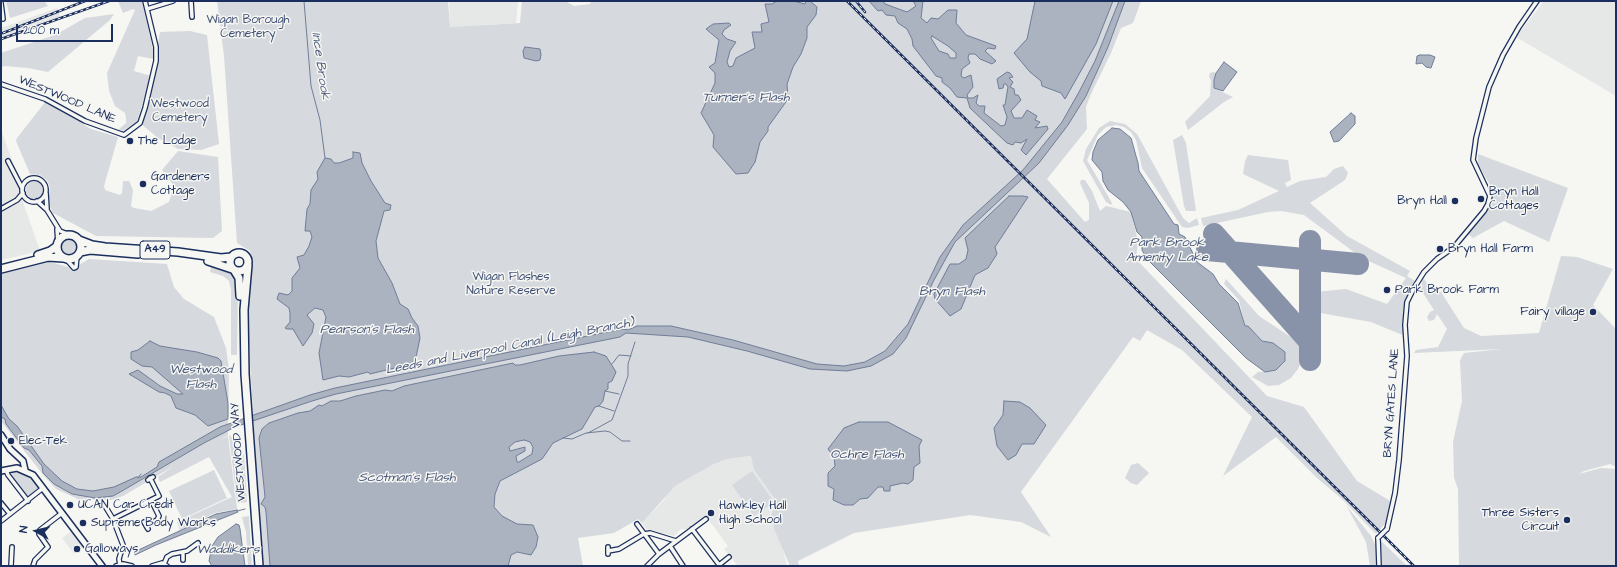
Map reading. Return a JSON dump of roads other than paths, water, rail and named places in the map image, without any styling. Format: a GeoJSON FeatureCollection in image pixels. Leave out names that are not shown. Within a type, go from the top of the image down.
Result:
{"type":"FeatureCollection","features":[{"type":"Feature","properties":{"kind":"highway","name":"A49"},"geometry":{"type":"LineString","coordinates":[[70,235],[92,245],[178,252],[221,258],[231,257],[238,253],[244,254],[248,265]]}},
{"type":"Feature","properties":{"kind":"highway"},"geometry":{"type":"LineString","coordinates":[[1,264],[46,253],[58,245],[64,237],[70,235]]}},
{"type":"Feature","properties":{"kind":"highway"},"geometry":{"type":"LineString","coordinates":[[79,240],[79,254]]}},
{"type":"Feature","properties":{"kind":"highway"},"geometry":{"type":"LineString","coordinates":[[58,245],[59,253],[65,258]]}},
{"type":"Feature","properties":{"kind":"highway","name":"A49"},"geometry":{"type":"LineString","coordinates":[[1,269],[48,257],[65,258],[90,250],[177,256],[215,262],[233,270]]}},
{"type":"Feature","properties":{"kind":"highway"},"geometry":{"type":"LineString","coordinates":[[231,257],[229,262],[233,270],[242,271],[248,265]]}},
{"type":"Feature","properties":{"kind":"highway","name":"WESTWOOD WAY"},"geometry":{"type":"LineString","coordinates":[[245,409],[244,317],[248,265]]}},
{"type":"Feature","properties":{"kind":"highway","name":"WESTWOOD WAY"},"geometry":{"type":"LineString","coordinates":[[233,270],[238,275],[240,286],[240,349],[260,566]]}},
{"type":"Feature","properties":{"kind":"highway","name":"WESTWOOD WAY"},"geometry":{"type":"LineString","coordinates":[[247,430],[255,566]]}},
{"type":"Feature","properties":{"kind":"main road"},"geometry":{"type":"LineString","coordinates":[[1,435],[17,456],[22,470]]}},
{"type":"Feature","properties":{"kind":"main road"},"geometry":{"type":"LineString","coordinates":[[4,470],[22,470],[33,475],[102,566]]}},
{"type":"Feature","properties":{"kind":"street","name":"WESTWOOD LANE"},"geometry":{"type":"LineString","coordinates":[[1,84],[46,100],[85,121],[124,135],[140,123],[152,81],[156,47],[145,1]]}},
{"type":"Feature","properties":{"kind":"street"},"geometry":{"type":"LineString","coordinates":[[147,9],[173,1]]}},
{"type":"Feature","properties":{"kind":"street"},"geometry":{"type":"LineString","coordinates":[[191,1],[192,17]]}},
{"type":"Feature","properties":{"kind":"street","name":"BRYN GATES LANE"},"geometry":{"type":"LineString","coordinates":[[1379,566],[1378,538],[1387,529],[1395,493],[1407,356],[1405,325],[1407,302],[1414,288],[1427,269],[1437,259],[1454,247],[1484,211],[1488,204],[1490,196],[1473,160],[1476,138],[1489,87],[1504,54],[1519,27],[1537,1]]}},
{"type":"Feature","properties":{"kind":"street"},"geometry":{"type":"LineString","coordinates":[[2,2],[3,19]]}},
{"type":"Feature","properties":{"kind":"street"},"geometry":{"type":"LineString","coordinates":[[8,161],[28,200]]}},
{"type":"Feature","properties":{"kind":"street"},"geometry":{"type":"LineString","coordinates":[[17,179],[40,180],[45,185],[47,210]]}},
{"type":"Feature","properties":{"kind":"street"},"geometry":{"type":"LineString","coordinates":[[14,202],[23,191],[29,180]]}},
{"type":"Feature","properties":{"kind":"street"},"geometry":{"type":"LineString","coordinates":[[1,209],[14,202],[28,200],[37,201],[43,198],[46,192]]}},
{"type":"Feature","properties":{"kind":"street"},"geometry":{"type":"LineString","coordinates":[[37,201],[47,210],[57,228],[58,245]]}},
{"type":"Feature","properties":{"kind":"street"},"geometry":{"type":"LineString","coordinates":[[57,228],[70,235]]}},
{"type":"Feature","properties":{"kind":"street"},"geometry":{"type":"LineString","coordinates":[[4,470],[28,501]]}},
{"type":"Feature","properties":{"kind":"street"},"geometry":{"type":"LineString","coordinates":[[113,519],[160,495],[150,478]]}},
{"type":"Feature","properties":{"kind":"street"},"geometry":{"type":"LineString","coordinates":[[1,521],[43,488]]}},
{"type":"Feature","properties":{"kind":"street"},"geometry":{"type":"LineString","coordinates":[[146,525],[159,518],[151,500]]}},
{"type":"Feature","properties":{"kind":"street"},"geometry":{"type":"LineString","coordinates":[[1,503],[10,514]]}},
{"type":"Feature","properties":{"kind":"street"},"geometry":{"type":"LineString","coordinates":[[106,506],[113,519],[123,546],[118,565],[132,566]]}},
{"type":"Feature","properties":{"kind":"street"},"geometry":{"type":"LineString","coordinates":[[33,566],[35,560],[48,547],[39,534],[40,530],[62,513]]}},
{"type":"Feature","properties":{"kind":"street"},"geometry":{"type":"LineString","coordinates":[[647,566],[659,554],[706,519]]}},
{"type":"Feature","properties":{"kind":"street"},"geometry":{"type":"LineString","coordinates":[[637,524],[659,554]]}},
{"type":"Feature","properties":{"kind":"street"},"geometry":{"type":"LineString","coordinates":[[692,529],[719,565],[729,557]]}},
{"type":"Feature","properties":{"kind":"street"},"geometry":{"type":"LineString","coordinates":[[608,551],[620,549],[644,534],[650,533],[668,537],[676,542]]}},
{"type":"Feature","properties":{"kind":"street"},"geometry":{"type":"LineString","coordinates":[[152,566],[158,563],[166,565],[167,557],[196,546]]}},
{"type":"Feature","properties":{"kind":"street"},"geometry":{"type":"LineString","coordinates":[[670,546],[683,566]]}},
{"type":"Feature","properties":{"kind":"street"},"geometry":{"type":"LineString","coordinates":[[11,566],[12,548],[17,551]]}},
{"type":"Feature","properties":{"kind":"street"},"geometry":{"type":"LineString","coordinates":[[183,552],[183,560]]}},
{"type":"Feature","properties":{"kind":"water","name":"Turner's Flash"},"geometry":{"type":"Polygon","coordinates":[[[777,1],[793,1],[805,4],[806,1],[810,1],[817,7],[816,15],[807,27],[807,38],[801,54],[793,67],[787,84],[788,99],[768,127],[768,131],[760,142],[755,162],[748,173],[736,174],[713,147],[714,135],[701,113],[715,83],[715,73],[709,67],[715,63],[719,40],[706,29],[713,24],[729,23],[731,25],[724,30],[722,34],[727,39],[736,42],[730,51],[727,62],[729,67],[733,66],[736,58],[755,48],[752,32],[762,32],[761,24],[769,22],[765,4],[772,4],[777,1]]]}},
{"type":"Feature","properties":{"kind":"water"},"geometry":{"type":"Polygon","coordinates":[[[869,1],[883,1],[885,4],[907,12],[916,6],[913,1],[923,1],[921,18],[927,23],[931,18],[938,19],[948,10],[957,10],[956,23],[966,35],[996,46],[995,49],[988,48],[985,51],[996,61],[992,64],[980,59],[975,54],[969,54],[968,58],[970,63],[962,69],[961,76],[964,78],[971,75],[973,87],[967,95],[968,98],[973,98],[978,95],[976,103],[979,106],[985,106],[984,113],[1001,126],[1005,125],[1007,117],[1003,105],[1005,105],[1008,87],[1004,84],[1003,88],[999,89],[997,79],[1007,72],[1010,73],[1013,77],[1009,78],[1013,82],[1010,87],[1014,89],[1015,95],[1018,95],[1021,100],[1011,111],[1014,118],[1022,118],[1027,110],[1037,116],[1035,120],[1040,122],[1035,128],[1047,126],[1048,129],[1026,155],[1021,150],[1027,139],[1021,143],[1015,142],[1013,145],[1007,143],[970,108],[967,98],[957,97],[950,88],[942,82],[942,78],[936,76],[913,46],[912,39],[907,29],[898,23],[895,16],[886,15],[882,10],[878,11],[869,1]],[[932,36],[931,38],[939,51],[948,54],[950,58],[956,58],[956,53],[932,36]]]}},
{"type":"Feature","properties":{"kind":"water"},"geometry":{"type":"Polygon","coordinates":[[[1035,1],[1113,1],[1096,44],[1065,99],[1061,93],[1042,86],[1041,81],[1030,72],[1014,53],[1027,39],[1035,1]]]}},
{"type":"Feature","properties":{"kind":"water","name":"Leeds and Liverpool Canal (Leigh Branch)"},"geometry":{"type":"Polygon","coordinates":[[[1119,1],[1125,1],[1108,47],[1086,96],[1068,125],[1039,163],[955,242],[934,280],[906,338],[893,354],[871,366],[847,371],[810,369],[747,351],[688,337],[626,333],[620,337],[336,394],[312,401],[235,427],[204,443],[113,496],[95,498],[72,494],[54,484],[43,473],[42,466],[29,450],[24,448],[6,424],[5,419],[1,417],[1,405],[9,419],[17,426],[44,464],[62,481],[77,489],[93,491],[114,487],[136,477],[141,477],[157,467],[159,462],[220,427],[310,395],[335,388],[602,333],[623,329],[628,330],[637,326],[671,326],[733,340],[817,364],[844,366],[865,362],[885,351],[908,324],[940,257],[963,225],[1023,170],[1062,122],[1095,61],[1119,1]]]}},
{"type":"Feature","properties":{"kind":"water"},"geometry":{"type":"Polygon","coordinates":[[[525,47],[540,49],[540,60],[536,61],[524,58],[523,51],[525,47]]]}},
{"type":"Feature","properties":{"kind":"water"},"geometry":{"type":"Polygon","coordinates":[[[1430,55],[1435,57],[1431,68],[1426,67],[1422,63],[1416,64],[1417,56],[1430,55]]]}},
{"type":"Feature","properties":{"kind":"water"},"geometry":{"type":"Polygon","coordinates":[[[1224,62],[1237,72],[1223,91],[1214,88],[1214,80],[1216,73],[1224,62]]]}},
{"type":"Feature","properties":{"kind":"water"},"geometry":{"type":"Polygon","coordinates":[[[1351,113],[1355,116],[1355,124],[1339,141],[1334,142],[1330,132],[1351,113]]]}},
{"type":"Feature","properties":{"kind":"water","name":"Park Brook Amenity Lake"},"geometry":{"type":"Polygon","coordinates":[[[1112,128],[1120,129],[1131,138],[1139,171],[1174,224],[1178,225],[1179,234],[1185,237],[1197,262],[1213,274],[1219,284],[1238,303],[1245,326],[1248,326],[1262,341],[1273,343],[1285,352],[1285,361],[1276,370],[1265,372],[1246,358],[1147,259],[1142,250],[1142,237],[1137,232],[1131,212],[1123,202],[1108,190],[1103,181],[1102,172],[1092,160],[1093,152],[1098,140],[1112,128]]]}},
{"type":"Feature","properties":{"kind":"water","name":"Pearson's Flash"},"geometry":{"type":"Polygon","coordinates":[[[353,152],[360,153],[362,163],[371,181],[385,203],[391,205],[390,210],[384,211],[376,241],[378,258],[392,283],[400,304],[408,309],[418,326],[420,338],[416,357],[411,364],[370,374],[368,372],[349,377],[339,376],[323,380],[319,353],[326,317],[323,310],[315,308],[307,315],[314,324],[312,333],[303,346],[293,329],[285,328],[290,322],[289,308],[277,299],[279,293],[288,295],[292,291],[292,278],[300,268],[297,257],[304,255],[312,237],[310,231],[305,231],[307,209],[310,204],[311,190],[318,179],[317,172],[325,158],[331,159],[334,163],[339,163],[353,158],[353,152]]]}},
{"type":"Feature","properties":{"kind":"water","name":"Bryn Flash"},"geometry":{"type":"Polygon","coordinates":[[[1009,196],[1028,197],[995,247],[997,254],[988,268],[975,275],[961,309],[950,316],[935,299],[934,294],[950,264],[959,264],[966,259],[968,250],[965,238],[1009,196]]]}},
{"type":"Feature","properties":{"kind":"water","name":"Westwood Flash"},"geometry":{"type":"Polygon","coordinates":[[[150,341],[160,346],[197,352],[218,358],[221,361],[228,403],[228,419],[208,426],[195,415],[176,408],[171,396],[159,392],[129,374],[138,370],[160,386],[177,394],[183,394],[152,367],[142,366],[131,359],[131,352],[138,350],[150,341]]]}},
{"type":"Feature","properties":{"kind":"water","name":"Scotman's Flash"},"geometry":{"type":"Polygon","coordinates":[[[594,352],[606,356],[616,372],[612,381],[608,383],[608,389],[605,391],[603,401],[599,406],[595,407],[582,429],[553,443],[542,459],[500,481],[495,494],[494,507],[502,516],[517,524],[533,525],[538,537],[536,547],[531,555],[517,552],[511,555],[508,566],[270,566],[266,512],[265,507],[261,504],[265,497],[259,438],[262,429],[269,423],[298,413],[310,411],[319,405],[322,406],[331,401],[340,401],[385,390],[392,391],[404,386],[513,363],[515,365],[520,365],[559,356],[594,352]],[[524,440],[515,442],[509,447],[510,451],[525,447],[525,451],[516,456],[517,462],[532,454],[533,447],[530,442],[524,440]]]}},
{"type":"Feature","properties":{"kind":"water"},"geometry":{"type":"Polygon","coordinates":[[[1004,401],[1020,402],[1030,408],[1046,425],[1034,444],[1022,444],[1016,455],[1008,460],[997,446],[994,428],[1003,415],[1004,401]]]}},
{"type":"Feature","properties":{"kind":"water","name":"Ochre Flash"},"geometry":{"type":"Polygon","coordinates":[[[859,422],[888,422],[922,440],[919,446],[920,463],[914,467],[913,480],[908,484],[903,483],[890,486],[890,491],[884,491],[883,487],[878,487],[868,498],[860,499],[853,505],[844,505],[833,500],[834,489],[828,486],[828,473],[835,466],[834,457],[828,449],[844,428],[859,422]]]}},
{"type":"Feature","properties":{"kind":"water"},"geometry":{"type":"Polygon","coordinates":[[[237,510],[238,512],[135,555],[134,552],[216,514],[237,510]]]}},
{"type":"Feature","properties":{"kind":"water","name":"Waddikers"},"geometry":{"type":"Polygon","coordinates":[[[236,524],[239,525],[240,529],[245,566],[212,566],[209,561],[212,546],[218,537],[236,524]]]}},
{"type":"Feature","properties":{"kind":"waterway","name":"Ince Brook"},"geometry":{"type":"LineString","coordinates":[[304,1],[311,86],[320,120],[325,158]]}},
{"type":"Feature","properties":{"kind":"waterway"},"geometry":{"type":"LineString","coordinates":[[588,433],[612,420],[628,376],[628,364],[635,342]]}},
{"type":"Feature","properties":{"kind":"waterway"},"geometry":{"type":"LineString","coordinates":[[612,364],[619,355],[631,356]]}},
{"type":"Feature","properties":{"kind":"waterway"},"geometry":{"type":"LineString","coordinates":[[605,391],[619,394]]}},
{"type":"Feature","properties":{"kind":"waterway"},"geometry":{"type":"LineString","coordinates":[[599,406],[614,411]]}},
{"type":"Feature","properties":{"kind":"waterway"},"geometry":{"type":"LineString","coordinates":[[563,438],[572,439],[586,433],[605,431],[610,432],[622,441],[630,441]]}},
{"type":"Feature","properties":{"kind":"waterway","name":"Leeds and Liverpool Canal (Leigh Branch)"},"geometry":{"type":"LineString","coordinates":[[138,478],[141,474]]}},
{"type":"Feature","properties":{"kind":"waterway"},"geometry":{"type":"LineString","coordinates":[[237,511],[245,509]]}},
{"type":"Feature","properties":{"kind":"railway"},"geometry":{"type":"LineString","coordinates":[[3,33],[85,1]]}},
{"type":"Feature","properties":{"kind":"railway"},"geometry":{"type":"LineString","coordinates":[[1,39],[109,1]]}},
{"type":"Feature","properties":{"kind":"railway"},"geometry":{"type":"LineString","coordinates":[[847,1],[1414,566]]}},
{"type":"Feature","properties":{"kind":"railway"},"geometry":{"type":"LineString","coordinates":[[856,1],[865,12]]}},
{"type":"Feature","properties":{"kind":"place","name":"The Lodge"},"geometry":{"type":"Point","coordinates":[130,141]}},
{"type":"Feature","properties":{"kind":"place","name":"Gardeners Cottage"},"geometry":{"type":"Point","coordinates":[143,184]}},
{"type":"Feature","properties":{"kind":"place","name":"Bryn Hall Cottages"},"geometry":{"type":"Point","coordinates":[1481,199]}},
{"type":"Feature","properties":{"kind":"place","name":"Bryn Hall"},"geometry":{"type":"Point","coordinates":[1455,201]}},
{"type":"Feature","properties":{"kind":"place","name":"Bryn Hall Farm"},"geometry":{"type":"Point","coordinates":[1440,249]}},
{"type":"Feature","properties":{"kind":"place","name":"Park Brook Farm"},"geometry":{"type":"Point","coordinates":[1387,290]}},
{"type":"Feature","properties":{"kind":"place","name":"Fairy village"},"geometry":{"type":"Point","coordinates":[1593,312]}},
{"type":"Feature","properties":{"kind":"place","name":"Elec-Tek"},"geometry":{"type":"Point","coordinates":[11,441]}},
{"type":"Feature","properties":{"kind":"place","name":"UCAN Car Credit"},"geometry":{"type":"Point","coordinates":[70,505]}},
{"type":"Feature","properties":{"kind":"place","name":"Hawkley Hall High School"},"geometry":{"type":"Point","coordinates":[711,513]}},
{"type":"Feature","properties":{"kind":"place","name":"Three Sisters Circuit"},"geometry":{"type":"Point","coordinates":[1567,520]}},
{"type":"Feature","properties":{"kind":"place","name":"Supreme Body Works"},"geometry":{"type":"Point","coordinates":[83,523]}},
{"type":"Feature","properties":{"kind":"place","name":"Galloways"},"geometry":{"type":"Point","coordinates":[77,549]}},
{"type":"Feature","properties":{"kind":"park label","name":"Wigan Borough Cemetery"},"geometry":{"type":"Point","coordinates":[248,27]}},
{"type":"Feature","properties":{"kind":"park label","name":"Westwood Cemetery"},"geometry":{"type":"Point","coordinates":[180,111]}},
{"type":"Feature","properties":{"kind":"park label","name":"Wigan Flashes Nature Reserve"},"geometry":{"type":"Point","coordinates":[511,284]}}]}
